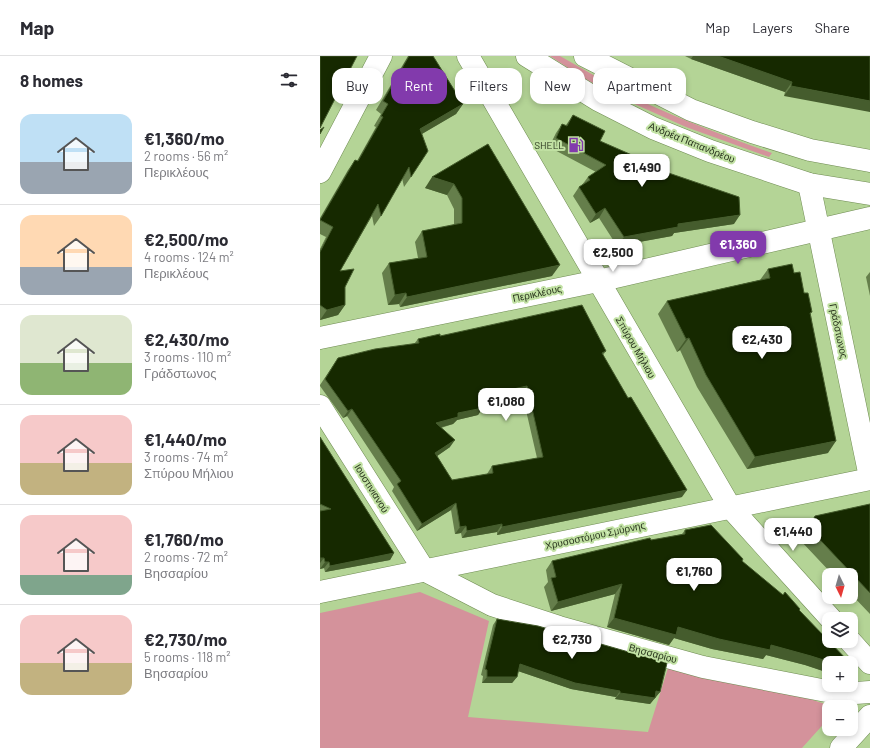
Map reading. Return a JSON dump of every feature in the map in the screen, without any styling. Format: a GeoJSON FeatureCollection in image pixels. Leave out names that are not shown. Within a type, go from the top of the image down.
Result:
{"type":"FeatureCollection","features":[{"type":"Feature","properties":{"kind":"street"},"geometry":{"type":"LineString","coordinates":[[320,172],[382,56]]}},
{"type":"Feature","properties":{"kind":"street","name":"Σπύρου Μήλιου"},"geometry":{"type":"LineString","coordinates":[[468,56],[730,507],[825,612]]}},
{"type":"Feature","properties":{"kind":"street","name":"Ανδρέα Παπανδρέου"},"geometry":{"type":"LineString","coordinates":[[527,56],[598,100],[653,128],[710,151],[809,184],[870,194]]}},
{"type":"Feature","properties":{"kind":"street"},"geometry":{"type":"LineString","coordinates":[[585,56],[690,110],[752,132],[810,150],[870,161]]}},
{"type":"Feature","properties":{"kind":"street","name":"Γράδστωνος"},"geometry":{"type":"LineString","coordinates":[[809,184],[817,229],[870,478]]}},
{"type":"Feature","properties":{"kind":"street","name":"Περικλέους"},"geometry":{"type":"LineString","coordinates":[[320,338],[598,281],[817,229],[870,218]]}},
{"type":"Feature","properties":{"kind":"street","name":"Ιουστινιανού"},"geometry":{"type":"LineString","coordinates":[[320,406],[424,570]]}},
{"type":"Feature","properties":{"kind":"street","name":"Χρυσοστόμου Σμύρνης"},"geometry":{"type":"LineString","coordinates":[[320,592],[870,478]]}},
{"type":"Feature","properties":{"kind":"street","name":"Βησσαρίου"},"geometry":{"type":"LineString","coordinates":[[424,570],[492,605],[559,627],[688,663],[842,694],[870,692]]}},
{"type":"Feature","properties":{"kind":"street"},"geometry":{"type":"LineString","coordinates":[[856,648],[870,663]]}},
{"type":"Feature","properties":{"kind":"street"},"geometry":{"type":"LineString","coordinates":[[842,748],[870,716]]}},
{"type":"Feature","properties":{"kind":"shaded area"},"geometry":{"type":"Polygon","coordinates":[[[550,56],[560,56],[581,68],[568,68],[550,56]]]}},
{"type":"Feature","properties":{"kind":"shaded area"},"geometry":{"type":"Polygon","coordinates":[[[585,70],[593,75],[593,83],[585,79],[585,70]]]}},
{"type":"Feature","properties":{"kind":"shaded area"},"geometry":{"type":"Polygon","coordinates":[[[634,104],[647,104],[697,125],[772,153],[769,157],[686,127],[634,104]]]}},
{"type":"Feature","properties":{"kind":"shaded area"},"geometry":{"type":"Polygon","coordinates":[[[420,592],[489,621],[468,717],[648,732],[668,668],[810,699],[822,703],[822,726],[802,748],[320,748],[320,613],[420,592]]]}},
{"type":"Feature","properties":{"kind":"building"},"geometry":{"type":"Polygon","coordinates":[[[320,56],[357,56],[351,68],[332,68],[332,104],[320,128],[320,56]]]}},
{"type":"Feature","properties":{"kind":"building"},"geometry":{"type":"Polygon","coordinates":[[[409,56],[433,56],[440,68],[402,68],[409,56]]]}},
{"type":"Feature","properties":{"kind":"building"},"geometry":{"type":"Polygon","coordinates":[[[718,56],[870,56],[870,101],[791,86],[792,82],[718,56]]]}},
{"type":"Feature","properties":{"kind":"building"},"geometry":{"type":"Polygon","coordinates":[[[447,78],[455,91],[455,104],[463,104],[420,129],[428,151],[411,177],[409,167],[381,216],[378,204],[340,271],[354,269],[345,287],[345,305],[327,310],[320,305],[320,252],[333,227],[320,220],[355,160],[358,161],[383,117],[381,116],[388,104],[383,101],[391,87],[391,104],[447,104],[447,78]]]}},
{"type":"Feature","properties":{"kind":"building"},"geometry":{"type":"Polygon","coordinates":[[[573,115],[605,131],[600,141],[650,163],[648,166],[739,197],[740,215],[678,224],[678,227],[624,237],[605,208],[596,214],[579,187],[590,180],[588,177],[606,165],[556,138],[562,124],[567,126],[573,115]]]}},
{"type":"Feature","properties":{"kind":"building"},"geometry":{"type":"Polygon","coordinates":[[[488,144],[560,265],[407,297],[406,293],[395,295],[389,263],[427,257],[422,231],[462,223],[462,198],[454,184],[432,177],[488,144]]]}},
{"type":"Feature","properties":{"kind":"building"},"geometry":{"type":"Polygon","coordinates":[[[792,264],[794,273],[800,272],[804,293],[808,293],[812,312],[810,313],[836,441],[755,457],[706,375],[689,338],[686,339],[667,301],[770,278],[768,269],[792,264]]]}},
{"type":"Feature","properties":{"kind":"building"},"geometry":{"type":"Polygon","coordinates":[[[582,305],[606,351],[602,353],[628,398],[631,397],[687,490],[502,527],[502,524],[467,531],[466,526],[460,527],[456,503],[422,524],[397,484],[401,481],[352,409],[348,411],[325,379],[338,358],[375,349],[419,343],[418,339],[440,334],[440,336],[582,305]],[[527,386],[485,395],[487,401],[482,402],[483,408],[458,413],[458,417],[436,423],[455,440],[435,453],[452,480],[493,473],[492,466],[543,457],[527,386]]]}},
{"type":"Feature","properties":{"kind":"building"},"geometry":{"type":"Polygon","coordinates":[[[320,437],[394,553],[330,566],[329,562],[325,562],[324,558],[320,558],[320,511],[331,509],[320,504],[320,437]]]}},
{"type":"Feature","properties":{"kind":"building"},"geometry":{"type":"Polygon","coordinates":[[[870,504],[870,593],[858,580],[858,568],[847,568],[809,528],[815,516],[870,504]]]}},
{"type":"Feature","properties":{"kind":"building"},"geometry":{"type":"Polygon","coordinates":[[[711,525],[743,559],[742,561],[783,595],[785,592],[800,609],[799,610],[822,634],[822,648],[836,648],[843,656],[822,656],[822,660],[771,645],[770,650],[719,639],[678,627],[676,635],[614,618],[622,584],[558,602],[551,578],[556,577],[552,561],[650,538],[651,540],[685,534],[685,530],[711,525]]]}},
{"type":"Feature","properties":{"kind":"building"},"geometry":{"type":"Polygon","coordinates":[[[497,619],[538,626],[667,663],[660,692],[656,691],[655,698],[620,693],[620,691],[575,683],[520,664],[517,677],[487,677],[487,670],[485,669],[497,619]]]}},
{"type":"Feature","properties":{"kind":"place","name":"SHELL"},"geometry":{"type":"Point","coordinates":[576,145]}}]}
